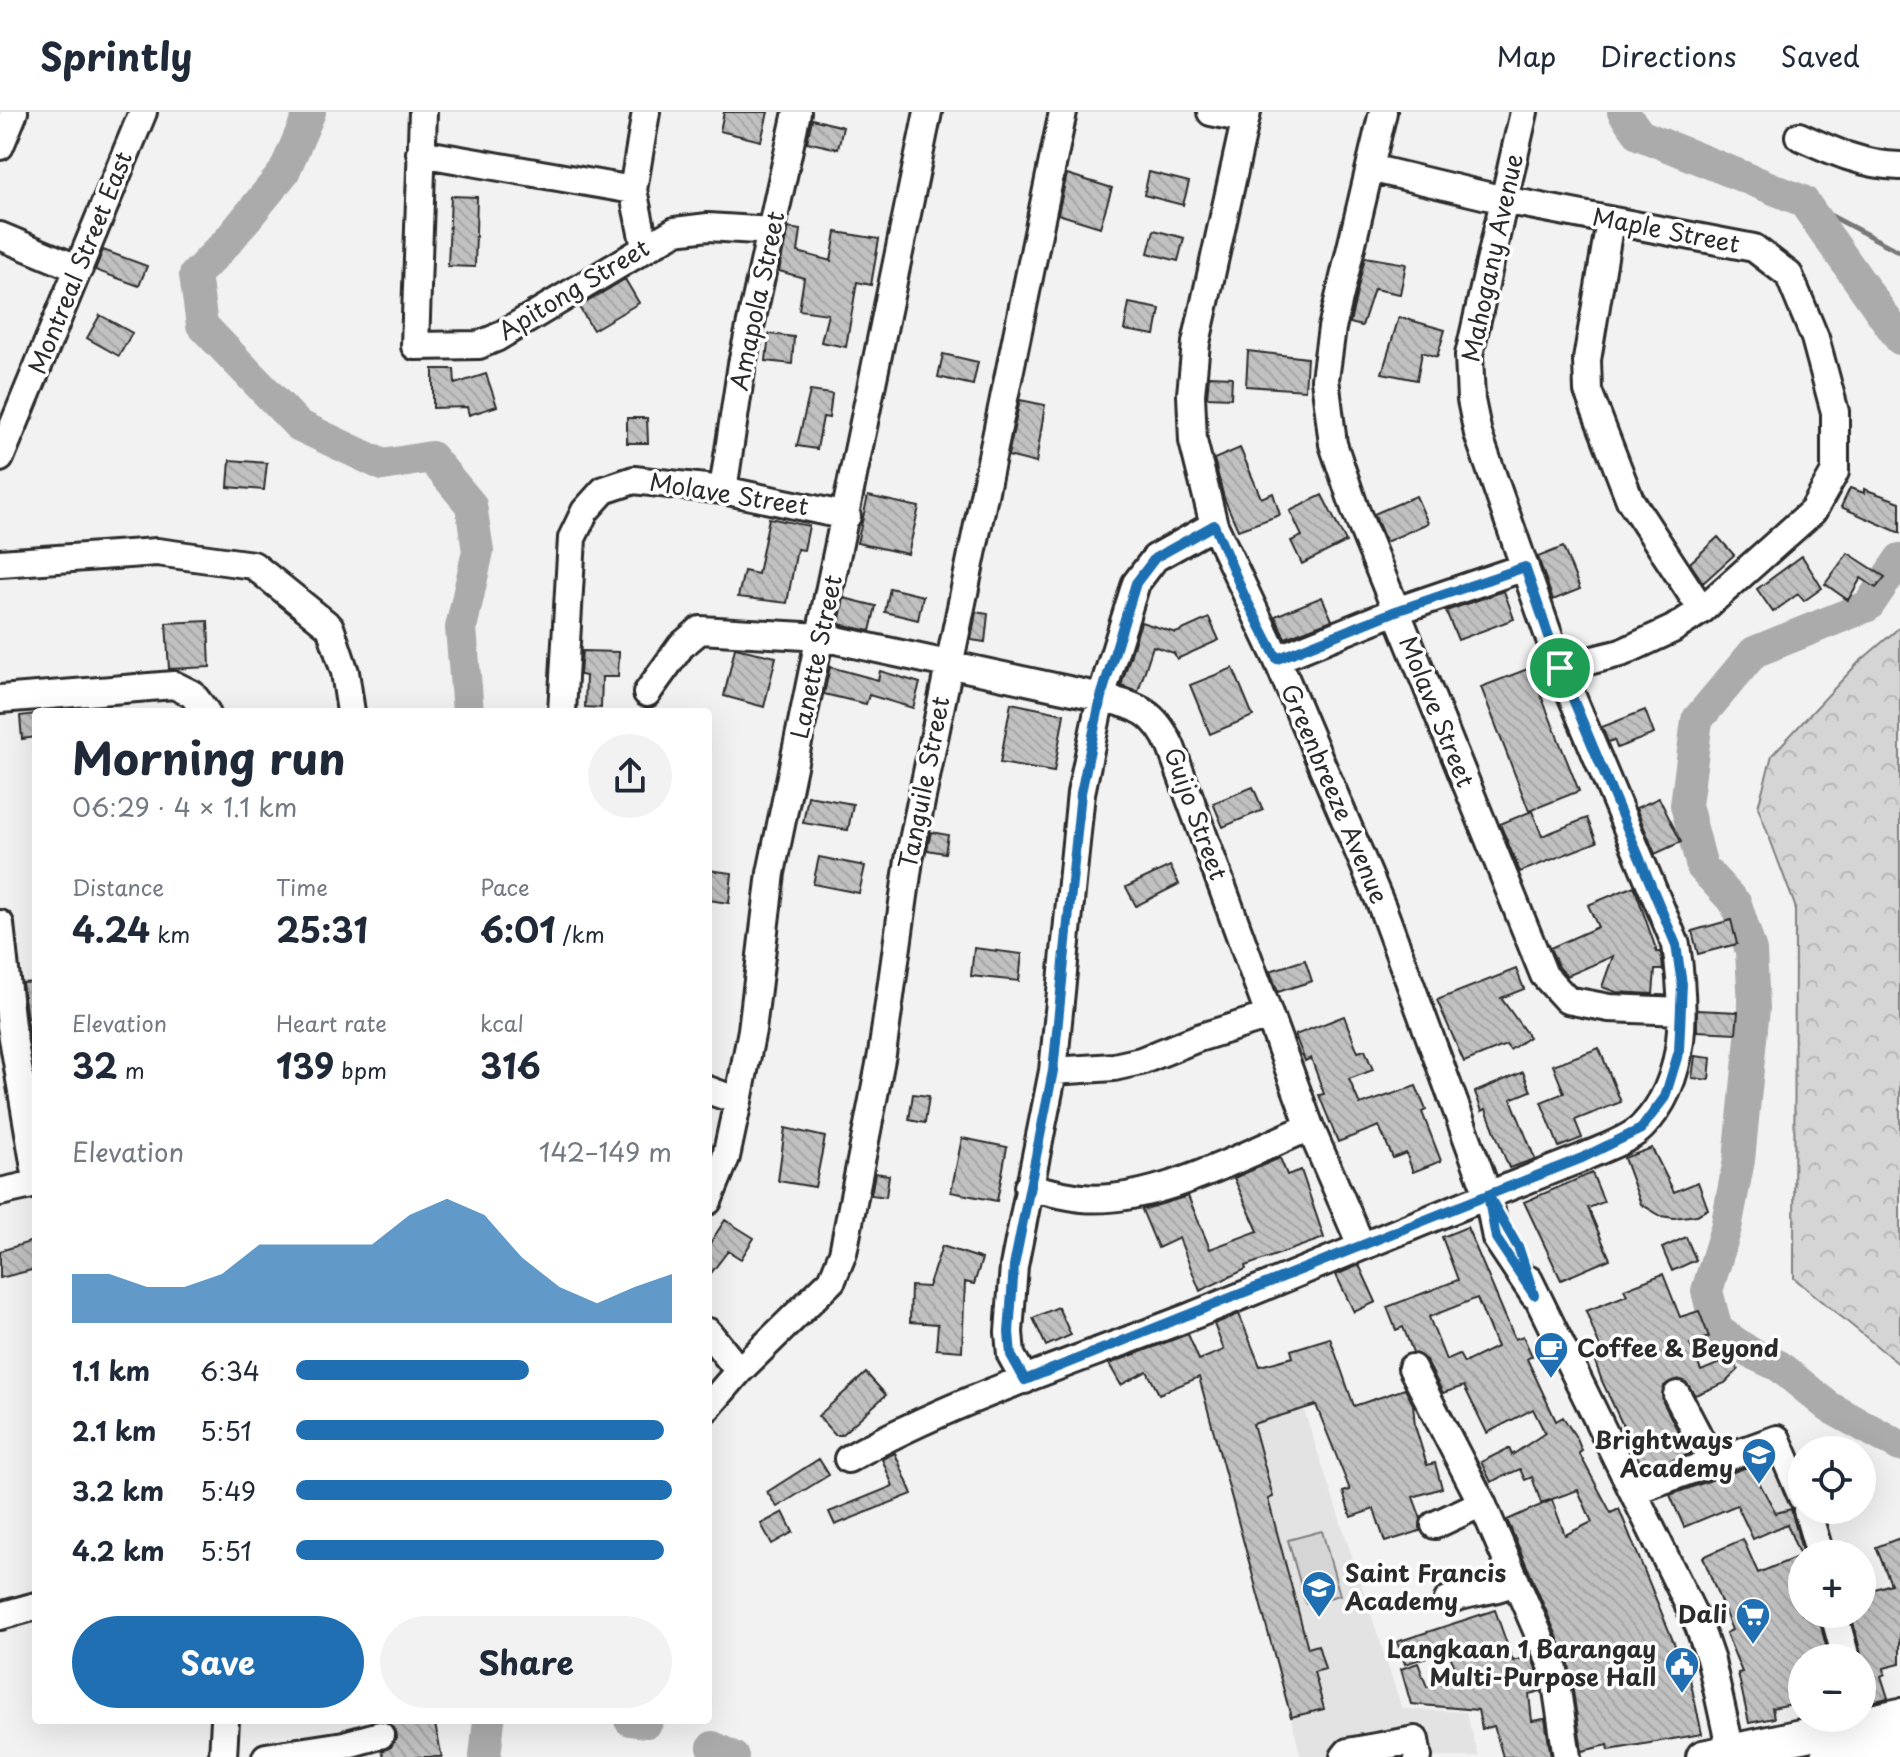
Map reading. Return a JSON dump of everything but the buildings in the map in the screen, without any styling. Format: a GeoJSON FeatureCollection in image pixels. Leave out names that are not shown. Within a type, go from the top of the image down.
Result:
{"type":"FeatureCollection","features":[{"type":"Feature","properties":{"kind":"main road"},"geometry":{"type":"LineString","coordinates":[[1876,1719],[1900,1715]]}},
{"type":"Feature","properties":{"kind":"main road"},"geometry":{"type":"LineString","coordinates":[[1717,1754],[1814,1732]]}},
{"type":"Feature","properties":{"kind":"main road"},"geometry":{"type":"LineString","coordinates":[[1827,1757],[1900,1748]]}},
{"type":"Feature","properties":{"kind":"street"},"geometry":{"type":"LineString","coordinates":[[0,146],[14,112]]}},
{"type":"Feature","properties":{"kind":"street","name":"Montreal Street East"},"geometry":{"type":"LineString","coordinates":[[0,458],[143,112]]}},
{"type":"Feature","properties":{"kind":"street","name":"Apitong Street"},"geometry":{"type":"LineString","coordinates":[[423,112],[415,346],[479,345],[496,338],[675,231],[708,227],[773,231]]}},
{"type":"Feature","properties":{"kind":"street"},"geometry":{"type":"LineString","coordinates":[[645,247],[633,190],[646,112]]}},
{"type":"Feature","properties":{"kind":"street","name":"Amapola Street"},"geometry":{"type":"LineString","coordinates":[[723,490],[742,364],[797,112]]}},
{"type":"Feature","properties":{"kind":"street","name":"Lanette Street"},"geometry":{"type":"LineString","coordinates":[[712,1191],[726,1157],[738,1101],[752,1030],[771,873],[928,112]]}},
{"type":"Feature","properties":{"kind":"street","name":"Tanguile Street"},"geometry":{"type":"LineString","coordinates":[[712,1402],[739,1371],[832,1280],[843,1253],[882,1054],[909,860],[1063,112]]}},
{"type":"Feature","properties":{"kind":"street"},"geometry":{"type":"LineString","coordinates":[[1211,112],[1246,116]]}},
{"type":"Feature","properties":{"kind":"street","name":"Molave Street"},"geometry":{"type":"LineString","coordinates":[[1383,112],[1332,328],[1325,379],[1333,444],[1396,611],[1544,975],[1567,1000],[1609,1008],[1681,1011]]}},
{"type":"Feature","properties":{"kind":"street","name":"Mahogany Avenue"},"geometry":{"type":"LineString","coordinates":[[848,1459],[891,1435],[1025,1380],[1582,1158],[1641,1129],[1665,1097],[1679,1051],[1681,1011],[1676,945],[1560,668],[1478,434],[1471,400],[1469,355],[1524,112]]}},
{"type":"Feature","properties":{"kind":"street","name":"Greenbreeze Avenue"},"geometry":{"type":"LineString","coordinates":[[1246,116],[1196,343],[1191,394],[1193,441],[1214,525],[1244,595],[1277,659],[1382,907],[1488,1195],[1519,1249],[1534,1295],[1699,1626],[1711,1661],[1717,1754]]}},
{"type":"Feature","properties":{"kind":"street"},"geometry":{"type":"LineString","coordinates":[[1799,136],[1842,156],[1879,165],[1900,166]]}},
{"type":"Feature","properties":{"kind":"street"},"geometry":{"type":"LineString","coordinates":[[420,153],[633,190]]}},
{"type":"Feature","properties":{"kind":"street","name":"Maple Street"},"geometry":{"type":"LineString","coordinates":[[1370,168],[1504,200],[1754,248],[1770,257],[1789,275],[1815,338],[1835,412],[1835,472],[1813,511],[1702,610],[1673,629],[1621,653],[1560,668]]}},
{"type":"Feature","properties":{"kind":"street"},"geometry":{"type":"LineString","coordinates":[[1610,221],[1587,360],[1588,391],[1630,500],[1702,610]]}},
{"type":"Feature","properties":{"kind":"street"},"geometry":{"type":"LineString","coordinates":[[0,236],[79,269]]}},
{"type":"Feature","properties":{"kind":"street","name":"Molave Street"},"geometry":{"type":"LineString","coordinates":[[562,708],[572,538],[585,511],[604,490],[634,480],[723,490],[847,516]]}},
{"type":"Feature","properties":{"kind":"street"},"geometry":{"type":"LineString","coordinates":[[1025,1380],[1011,1355],[1009,1332],[1014,1266],[1053,1071],[1081,793],[1101,697],[1136,583],[1155,558],[1214,525]]}},
{"type":"Feature","properties":{"kind":"street"},"geometry":{"type":"LineString","coordinates":[[0,563],[157,552],[253,565],[330,627],[345,672],[350,708]]}},
{"type":"Feature","properties":{"kind":"street"},"geometry":{"type":"LineString","coordinates":[[1277,659],[1396,611],[1525,567]]}},
{"type":"Feature","properties":{"kind":"street","name":"Guijo Street"},"geometry":{"type":"LineString","coordinates":[[647,693],[689,636],[700,630],[822,637],[1101,697],[1143,710],[1164,732],[1310,1127],[1361,1245]]}},
{"type":"Feature","properties":{"kind":"street"},"geometry":{"type":"LineString","coordinates":[[0,699],[101,701],[174,685],[192,694],[203,708]]}},
{"type":"Feature","properties":{"kind":"street"},"geometry":{"type":"LineString","coordinates":[[0,924],[11,1026],[32,1150]]}},
{"type":"Feature","properties":{"kind":"street"},"geometry":{"type":"LineString","coordinates":[[1053,1071],[1114,1067],[1141,1061],[1198,1038],[1269,1016]]}},
{"type":"Feature","properties":{"kind":"street"},"geometry":{"type":"LineString","coordinates":[[712,1091],[738,1101]]}},
{"type":"Feature","properties":{"kind":"street"},"geometry":{"type":"LineString","coordinates":[[1028,1187],[1084,1198],[1130,1194],[1217,1166],[1310,1127]]}},
{"type":"Feature","properties":{"kind":"street"},"geometry":{"type":"LineString","coordinates":[[0,1192],[32,1185]]}},
{"type":"Feature","properties":{"kind":"street"},"geometry":{"type":"LineString","coordinates":[[712,1337],[739,1371]]}},
{"type":"Feature","properties":{"kind":"street"},"geometry":{"type":"LineString","coordinates":[[1412,1368],[1482,1503],[1554,1670],[1567,1757]]}},
{"type":"Feature","properties":{"kind":"street"},"geometry":{"type":"LineString","coordinates":[[1677,1395],[1711,1460]]}},
{"type":"Feature","properties":{"kind":"street"},"geometry":{"type":"LineString","coordinates":[[1633,1491],[1711,1460],[1777,1439],[1788,1465]]}},
{"type":"Feature","properties":{"kind":"street"},"geometry":{"type":"LineString","coordinates":[[1435,1525],[1482,1503]]}},
{"type":"Feature","properties":{"kind":"street"},"geometry":{"type":"LineString","coordinates":[[1448,1600],[1468,1592],[1504,1588],[1516,1581]]}},
{"type":"Feature","properties":{"kind":"street"},"geometry":{"type":"LineString","coordinates":[[0,1616],[32,1607]]}},
{"type":"Feature","properties":{"kind":"street"},"geometry":{"type":"LineString","coordinates":[[223,1757],[225,1724]]}},
{"type":"Feature","properties":{"kind":"street"},"geometry":{"type":"LineString","coordinates":[[266,1757],[344,1745],[380,1735]]}},
{"type":"Feature","properties":{"kind":"street"},"geometry":{"type":"LineString","coordinates":[[1344,1757],[1348,1752],[1416,1748]]}},
{"type":"Feature","properties":{"kind":"shaded area","name":"Saint Francis Academy"},"geometry":{"type":"Polygon","coordinates":[[[1287,1358],[1402,1709],[1466,1712],[1479,1757],[1301,1757],[1236,1507],[1249,1369],[1287,1358]]]}},
{"type":"Feature","properties":{"kind":"shaded area","name":"Brightways Academy"},"geometry":{"type":"Polygon","coordinates":[[[1772,1445],[1788,1481],[1788,1508],[1776,1513],[1781,1527],[1753,1539],[1721,1468],[1772,1445]]]}},
{"type":"Feature","properties":{"kind":"green space"},"geometry":{"type":"Polygon","coordinates":[[[1900,627],[1900,1365],[1794,1278],[1795,906],[1758,807],[1772,755],[1858,663],[1900,627]]]}},
{"type":"Feature","properties":{"kind":"green space"},"geometry":{"type":"Polygon","coordinates":[[[1322,1531],[1340,1595],[1306,1604],[1288,1540],[1322,1531]]]}},
{"type":"Feature","properties":{"kind":"waterway"},"geometry":{"type":"LineString","coordinates":[[310,112],[284,172],[228,241],[195,275],[202,325],[298,425],[383,465],[431,457],[471,505],[478,551],[461,628],[468,708]]}},
{"type":"Feature","properties":{"kind":"waterway"},"geometry":{"type":"LineString","coordinates":[[1623,112],[1640,135],[1803,201],[1900,339]]}},
{"type":"Feature","properties":{"kind":"waterway"},"geometry":{"type":"LineString","coordinates":[[1803,201],[1900,252]]}},
{"type":"Feature","properties":{"kind":"waterway"},"geometry":{"type":"LineString","coordinates":[[1900,559],[1868,606],[1754,652],[1697,720],[1686,805],[1702,867],[1736,904],[1751,951],[1754,1008],[1739,1160],[1726,1228],[1707,1291],[1717,1330],[1749,1352],[1779,1366],[1829,1407],[1900,1446]]}},
{"type":"Feature","properties":{"kind":"waterway"},"geometry":{"type":"LineString","coordinates":[[485,1757],[489,1724]]}},
{"type":"Feature","properties":{"kind":"waterway"},"geometry":{"type":"LineString","coordinates":[[713,1747],[733,1757]]}},
{"type":"Feature","properties":{"kind":"place","name":"Coffee & Beyond"},"geometry":{"type":"Point","coordinates":[1551,1380]}},
{"type":"Feature","properties":{"kind":"place","name":"Brightways Academy"},"geometry":{"type":"Point","coordinates":[1759,1486]}},
{"type":"Feature","properties":{"kind":"place","name":"Saint Francis Academy"},"geometry":{"type":"Point","coordinates":[1319,1619]}},
{"type":"Feature","properties":{"kind":"place","name":"Dali"},"geometry":{"type":"Point","coordinates":[1753,1646]}},
{"type":"Feature","properties":{"kind":"place","name":"Langkaan 1 Barangay Multi-Purpose Hall"},"geometry":{"type":"Point","coordinates":[1682,1695]}},
{"type":"Feature","properties":{"kind":"route"},"geometry":{"type":"LineString","coordinates":[[1560,668],[1525,567],[1396,611],[1277,659],[1244,595],[1214,525],[1176,543],[1155,558],[1136,583],[1101,697],[1081,793],[1053,1071],[1014,1266],[1009,1332],[1011,1355],[1025,1380],[1192,1316],[1488,1195],[1519,1249],[1534,1295],[1496,1238],[1488,1195],[1582,1158],[1641,1129],[1665,1097],[1679,1051],[1681,1011],[1682,984],[1676,945],[1560,668]]}}]}
